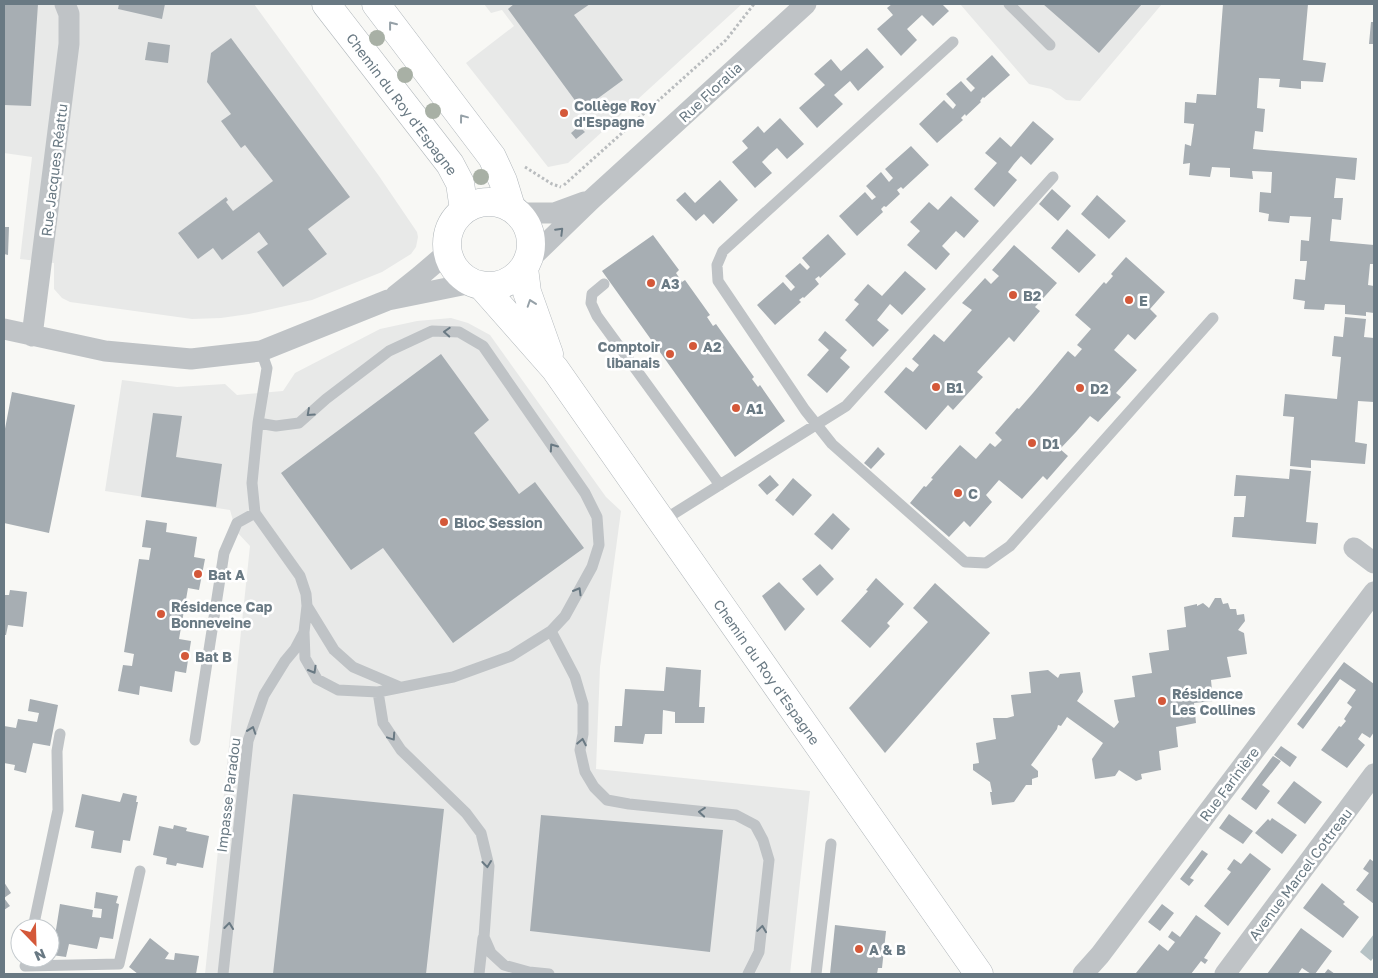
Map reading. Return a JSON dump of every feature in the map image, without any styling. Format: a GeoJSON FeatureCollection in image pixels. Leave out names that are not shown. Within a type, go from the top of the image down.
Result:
{"type":"FeatureCollection","features":[{"type":"Feature","properties":{"kind":"street","name":"Rue Jacques Réattu"},"geometry":{"type":"LineString","coordinates":[[32,336],[70,44],[69,14],[65,4]]}},
{"type":"Feature","properties":{"kind":"street","name":"Chemin du Roy d'Espagne"},"geometry":{"type":"LineString","coordinates":[[326,4],[450,164],[460,183],[464,210]]}},
{"type":"Feature","properties":{"kind":"street"},"geometry":{"type":"LineString","coordinates":[[4,329],[105,351],[191,359],[261,351],[388,300],[476,284],[493,286],[505,283],[516,277],[526,264],[531,248],[531,236],[526,223],[515,210],[492,157],[376,4]]}},
{"type":"Feature","properties":{"kind":"street","name":"Rue Floralia"},"geometry":{"type":"LineString","coordinates":[[526,264],[591,200],[806,4]]}},
{"type":"Feature","properties":{"kind":"street","name":"Rue Floralia"},"geometry":{"type":"LineString","coordinates":[[515,210],[554,214],[591,200]]}},
{"type":"Feature","properties":{"kind":"street"},"geometry":{"type":"LineString","coordinates":[[476,284],[461,275],[452,265],[447,240],[455,218],[475,204],[487,202],[499,202],[515,210]]}},
{"type":"Feature","properties":{"kind":"street"},"geometry":{"type":"LineString","coordinates":[[388,300],[448,252]]}},
{"type":"Feature","properties":{"kind":"street","name":"Chemin du Roy d'Espagne"},"geometry":{"type":"LineString","coordinates":[[526,264],[527,292],[554,369]]}},
{"type":"Feature","properties":{"kind":"street","name":"Chemin du Roy d'Espagne"},"geometry":{"type":"LineString","coordinates":[[476,284],[554,369],[979,974]]}},
{"type":"Feature","properties":{"kind":"street"},"geometry":{"type":"LineString","coordinates":[[1354,548],[1374,563]]}},
{"type":"Feature","properties":{"kind":"street","name":"Rue Farinière"},"geometry":{"type":"LineString","coordinates":[[1083,974],[1100,955],[1374,592]]}},
{"type":"Feature","properties":{"kind":"street","name":"Avenue Marcel Cottreau"},"geometry":{"type":"LineString","coordinates":[[1225,974],[1374,774]]}},
{"type":"Feature","properties":{"kind":"lane"},"geometry":{"type":"LineString","coordinates":[[1009,4],[1050,45]]}},
{"type":"Feature","properties":{"kind":"lane"},"geometry":{"type":"LineString","coordinates":[[953,42],[723,251],[717,265],[718,281],[816,425],[832,444],[965,562],[986,563],[1010,546],[1213,318]]}},
{"type":"Feature","properties":{"kind":"lane"},"geometry":{"type":"LineString","coordinates":[[662,521],[846,406],[1053,177]]}},
{"type":"Feature","properties":{"kind":"lane"},"geometry":{"type":"LineString","coordinates":[[604,284],[592,294],[591,303],[597,316],[720,485]]}},
{"type":"Feature","properties":{"kind":"lane"},"geometry":{"type":"LineString","coordinates":[[258,423],[276,426],[299,423],[326,399],[389,351],[432,331],[459,332],[483,346],[585,492],[597,517],[600,545],[592,567],[564,616],[551,632],[511,656],[453,677],[378,692],[338,690],[318,679],[305,658],[304,632],[307,606],[306,594],[300,576],[255,513],[252,483],[258,423],[267,368],[261,351]]}},
{"type":"Feature","properties":{"kind":"lane"},"geometry":{"type":"LineString","coordinates":[[195,740],[224,554],[237,523],[255,513]]}},
{"type":"Feature","properties":{"kind":"lane"},"geometry":{"type":"LineString","coordinates":[[307,606],[318,627],[340,656],[353,667],[401,687]]}},
{"type":"Feature","properties":{"kind":"lane","name":"Impasse Paradou"},"geometry":{"type":"LineString","coordinates":[[223,974],[248,740],[264,695],[295,649],[304,632]]}},
{"type":"Feature","properties":{"kind":"lane"},"geometry":{"type":"LineString","coordinates":[[551,632],[575,677],[583,704],[583,734],[580,750],[585,772],[594,787],[607,800],[636,805],[736,815],[755,825],[763,840],[769,860],[759,952],[748,974]]}},
{"type":"Feature","properties":{"kind":"lane"},"geometry":{"type":"LineString","coordinates":[[378,692],[383,723],[401,750],[466,812],[481,833],[489,866],[484,937],[479,974]]}},
{"type":"Feature","properties":{"kind":"lane"},"geometry":{"type":"LineString","coordinates":[[35,918],[58,810],[57,751],[60,734]]}},
{"type":"Feature","properties":{"kind":"lane"},"geometry":{"type":"LineString","coordinates":[[816,974],[831,844]]}},
{"type":"Feature","properties":{"kind":"lane"},"geometry":{"type":"LineString","coordinates":[[60,965],[119,964],[140,871]]}},
{"type":"Feature","properties":{"kind":"lane"},"geometry":{"type":"LineString","coordinates":[[484,937],[491,953],[504,965],[523,972],[549,974]]}},
{"type":"Feature","properties":{"kind":"path"},"geometry":{"type":"LineString","coordinates":[[561,187],[579,170],[587,166],[726,40],[754,4]]}},
{"type":"Feature","properties":{"kind":"shaded area"},"geometry":{"type":"Polygon","coordinates":[[[4,4],[254,4],[379,176],[417,232],[416,247],[411,254],[382,272],[312,300],[249,314],[221,318],[192,319],[70,302],[62,298],[54,289],[54,263],[20,259],[32,157],[4,153],[4,4]]]}},
{"type":"Feature","properties":{"kind":"shaded area","name":"Collège Roy d'Espagne"},"geometry":{"type":"Polygon","coordinates":[[[484,4],[742,4],[568,163],[548,167],[466,63],[514,26],[502,10],[491,13],[484,4]]]}},
{"type":"Feature","properties":{"kind":"shaded area"},"geometry":{"type":"Polygon","coordinates":[[[960,4],[1162,4],[1080,101],[1066,100],[1051,89],[1029,84],[960,4]]]}},
{"type":"Feature","properties":{"kind":"shaded area"},"geometry":{"type":"Polygon","coordinates":[[[451,318],[468,323],[490,335],[606,497],[621,511],[600,667],[596,769],[810,791],[790,974],[205,974],[250,546],[236,531],[230,510],[105,491],[122,380],[177,387],[225,384],[237,395],[283,391],[295,373],[380,329],[417,321],[451,318]]]}},
{"type":"Feature","properties":{"kind":"shaded area"},"geometry":{"type":"Polygon","coordinates":[[[1374,934],[1374,957],[1371,961],[1360,952],[1374,934]]]}},
{"type":"Feature","properties":{"kind":"building"},"geometry":{"type":"Polygon","coordinates":[[[4,4],[38,4],[31,106],[4,105],[4,4]]]}},
{"type":"Feature","properties":{"kind":"building"},"geometry":{"type":"Polygon","coordinates":[[[119,4],[165,4],[162,19],[118,9],[119,4]]]}},
{"type":"Feature","properties":{"kind":"building"},"geometry":{"type":"Polygon","coordinates":[[[514,4],[590,4],[574,15],[623,80],[582,110],[508,9],[514,4]]]}},
{"type":"Feature","properties":{"kind":"building"},"geometry":{"type":"Polygon","coordinates":[[[892,4],[942,4],[949,11],[933,26],[922,15],[907,29],[917,40],[901,56],[877,29],[893,15],[887,8],[892,4]]]}},
{"type":"Feature","properties":{"kind":"building"},"geometry":{"type":"Polygon","coordinates":[[[1043,4],[1142,4],[1099,53],[1043,4]]]}},
{"type":"Feature","properties":{"kind":"building"},"geometry":{"type":"Polygon","coordinates":[[[1223,4],[1308,4],[1303,60],[1326,63],[1323,82],[1301,81],[1301,89],[1279,87],[1280,79],[1259,78],[1257,108],[1265,109],[1263,132],[1255,131],[1253,149],[1357,158],[1355,180],[1336,178],[1334,198],[1343,198],[1341,220],[1332,219],[1330,241],[1374,245],[1374,264],[1370,264],[1368,285],[1374,286],[1374,313],[1366,312],[1366,316],[1345,314],[1345,305],[1325,304],[1324,310],[1304,309],[1305,301],[1293,299],[1295,279],[1305,280],[1307,261],[1300,261],[1301,240],[1309,241],[1311,217],[1290,216],[1289,223],[1268,221],[1269,214],[1259,212],[1260,192],[1271,193],[1272,172],[1252,171],[1253,179],[1230,177],[1230,168],[1212,167],[1210,177],[1189,175],[1190,163],[1183,164],[1185,144],[1191,146],[1194,124],[1184,123],[1185,102],[1196,103],[1197,94],[1216,95],[1223,4]]]}},
{"type":"Feature","properties":{"kind":"building"},"geometry":{"type":"Polygon","coordinates":[[[1371,22],[1374,22],[1374,44],[1369,44],[1371,22]]]}},
{"type":"Feature","properties":{"kind":"building"},"geometry":{"type":"Polygon","coordinates":[[[231,38],[350,197],[308,229],[327,254],[283,287],[257,252],[268,244],[259,232],[222,260],[213,248],[198,259],[178,233],[226,197],[228,200],[226,202],[233,211],[273,181],[245,145],[241,148],[221,121],[231,114],[207,82],[211,53],[231,38]]]}},
{"type":"Feature","properties":{"kind":"building"},"geometry":{"type":"Polygon","coordinates":[[[148,42],[170,45],[168,63],[145,60],[148,42]]]}},
{"type":"Feature","properties":{"kind":"building"},"geometry":{"type":"Polygon","coordinates":[[[867,48],[884,67],[858,91],[850,81],[834,95],[843,104],[817,128],[799,108],[825,85],[814,74],[831,59],[841,71],[867,48]]]}},
{"type":"Feature","properties":{"kind":"building"},"geometry":{"type":"Polygon","coordinates":[[[992,55],[1010,75],[983,97],[981,102],[966,116],[965,114],[961,118],[963,120],[937,143],[919,124],[944,100],[953,109],[956,105],[946,94],[961,81],[971,92],[975,88],[966,79],[992,55]]]}},
{"type":"Feature","properties":{"kind":"building"},"geometry":{"type":"Polygon","coordinates":[[[780,118],[804,144],[787,159],[777,148],[769,155],[762,162],[772,173],[755,188],[732,162],[748,148],[742,141],[758,126],[764,133],[780,118]]]}},
{"type":"Feature","properties":{"kind":"building"},"geometry":{"type":"Polygon","coordinates":[[[1033,121],[1054,139],[1031,165],[1021,156],[1008,172],[1017,180],[994,207],[974,189],[997,163],[985,153],[1000,137],[1011,147],[1033,121]]]}},
{"type":"Feature","properties":{"kind":"building"},"geometry":{"type":"Polygon","coordinates":[[[579,126],[585,132],[576,139],[571,133],[579,126]]]}},
{"type":"Feature","properties":{"kind":"building"},"geometry":{"type":"Polygon","coordinates":[[[911,146],[929,165],[903,189],[901,187],[897,190],[900,194],[886,207],[884,206],[881,209],[883,212],[857,236],[839,216],[865,192],[872,200],[876,197],[866,186],[881,172],[889,182],[893,178],[885,169],[911,146]]]}},
{"type":"Feature","properties":{"kind":"building"},"geometry":{"type":"Polygon","coordinates":[[[720,180],[738,200],[713,224],[704,214],[696,221],[676,200],[685,192],[695,203],[720,180]]]}},
{"type":"Feature","properties":{"kind":"building"},"geometry":{"type":"Polygon","coordinates":[[[1052,189],[1071,206],[1058,221],[1039,204],[1052,189]]]}},
{"type":"Feature","properties":{"kind":"building"},"geometry":{"type":"Polygon","coordinates":[[[1097,195],[1126,221],[1109,239],[1081,214],[1097,195]]]}},
{"type":"Feature","properties":{"kind":"building"},"geometry":{"type":"Polygon","coordinates":[[[951,196],[979,221],[964,238],[956,231],[942,246],[950,254],[936,270],[907,245],[920,231],[910,222],[929,202],[938,210],[951,196]]]}},
{"type":"Feature","properties":{"kind":"building"},"geometry":{"type":"Polygon","coordinates":[[[4,227],[9,227],[8,255],[4,254],[4,227]]]}},
{"type":"Feature","properties":{"kind":"building"},"geometry":{"type":"Polygon","coordinates":[[[1067,229],[1096,255],[1079,273],[1051,248],[1067,229]]]}},
{"type":"Feature","properties":{"kind":"building"},"geometry":{"type":"Polygon","coordinates":[[[828,234],[846,254],[820,278],[819,276],[815,279],[819,284],[804,298],[799,300],[801,302],[775,325],[757,305],[783,282],[791,291],[795,287],[785,276],[800,263],[807,270],[810,267],[802,258],[828,234]]]}},
{"type":"Feature","properties":{"kind":"building"},"geometry":{"type":"Polygon","coordinates":[[[653,235],[679,270],[676,273],[682,282],[685,280],[710,315],[707,317],[713,326],[716,324],[754,377],[752,379],[758,387],[760,385],[785,421],[735,457],[602,271],[653,235]]]}},
{"type":"Feature","properties":{"kind":"building"},"geometry":{"type":"Polygon","coordinates":[[[1014,245],[1057,283],[1035,307],[1040,311],[1014,342],[1009,337],[977,372],[983,377],[953,410],[948,405],[926,430],[884,392],[906,367],[913,372],[919,365],[912,359],[934,334],[944,342],[972,310],[962,303],[985,278],[991,284],[999,276],[992,270],[1014,245]]]}},
{"type":"Feature","properties":{"kind":"building"},"geometry":{"type":"Polygon","coordinates":[[[1126,257],[1165,292],[1150,309],[1157,316],[1135,340],[1128,334],[1114,350],[1137,370],[1116,393],[1121,397],[1098,422],[1090,416],[1060,449],[1068,456],[1047,480],[1043,476],[1022,499],[999,480],[986,495],[992,502],[970,527],[964,521],[949,537],[910,503],[924,486],[926,487],[933,479],[931,478],[960,445],[976,459],[990,443],[995,447],[1002,440],[995,433],[1017,408],[1019,409],[1068,351],[1075,357],[1082,349],[1077,345],[1091,329],[1075,315],[1104,282],[1106,284],[1113,276],[1111,274],[1126,257]]]}},
{"type":"Feature","properties":{"kind":"building"},"geometry":{"type":"Polygon","coordinates":[[[905,271],[926,289],[902,315],[890,304],[877,320],[889,330],[873,347],[845,320],[859,304],[854,300],[868,284],[882,296],[905,271]]]}},
{"type":"Feature","properties":{"kind":"building"},"geometry":{"type":"Polygon","coordinates":[[[1345,317],[1366,319],[1364,337],[1374,338],[1374,402],[1358,401],[1355,442],[1367,444],[1365,464],[1311,460],[1311,468],[1290,466],[1294,417],[1283,416],[1285,394],[1337,399],[1341,357],[1332,356],[1334,336],[1343,337],[1345,317]]]}},
{"type":"Feature","properties":{"kind":"building"},"geometry":{"type":"Polygon","coordinates":[[[825,331],[847,350],[840,358],[850,367],[827,393],[807,375],[829,350],[818,340],[825,331]]]}},
{"type":"Feature","properties":{"kind":"building"},"geometry":{"type":"Polygon","coordinates":[[[441,354],[489,420],[474,433],[519,494],[535,482],[584,548],[453,643],[383,548],[351,570],[281,473],[441,354]]]}},
{"type":"Feature","properties":{"kind":"building"},"geometry":{"type":"Polygon","coordinates":[[[12,392],[75,405],[49,533],[4,523],[4,434],[12,392]]]}},
{"type":"Feature","properties":{"kind":"building"},"geometry":{"type":"Polygon","coordinates":[[[153,413],[182,416],[176,457],[222,464],[216,507],[141,497],[153,413]]]}},
{"type":"Feature","properties":{"kind":"building"},"geometry":{"type":"Polygon","coordinates":[[[878,447],[885,454],[871,469],[864,463],[878,447]]]}},
{"type":"Feature","properties":{"kind":"building"},"geometry":{"type":"Polygon","coordinates":[[[1290,469],[1311,471],[1306,522],[1318,523],[1316,544],[1232,537],[1234,517],[1244,517],[1246,496],[1234,496],[1236,475],[1289,479],[1290,469]]]}},
{"type":"Feature","properties":{"kind":"building"},"geometry":{"type":"Polygon","coordinates":[[[770,475],[779,485],[767,495],[758,485],[770,475]]]}},
{"type":"Feature","properties":{"kind":"building"},"geometry":{"type":"Polygon","coordinates":[[[793,478],[812,495],[793,516],[775,500],[793,478]]]}},
{"type":"Feature","properties":{"kind":"building"},"geometry":{"type":"Polygon","coordinates":[[[833,513],[850,529],[832,550],[814,534],[833,513]]]}},
{"type":"Feature","properties":{"kind":"building","name":"Résidence Cap Bonneveine"},"geometry":{"type":"Polygon","coordinates":[[[146,520],[167,523],[166,532],[197,537],[194,557],[205,559],[199,590],[188,588],[179,639],[191,641],[186,673],[175,671],[172,692],[140,686],[139,695],[118,691],[123,665],[132,666],[134,654],[124,652],[139,559],[149,560],[151,548],[142,547],[146,520]]]}},
{"type":"Feature","properties":{"kind":"building"},"geometry":{"type":"Polygon","coordinates":[[[820,564],[834,579],[817,596],[802,579],[820,564]]]}},
{"type":"Feature","properties":{"kind":"building"},"geometry":{"type":"Polygon","coordinates":[[[876,578],[904,604],[887,623],[890,626],[870,648],[841,621],[868,591],[866,590],[876,578]]]}},
{"type":"Feature","properties":{"kind":"building"},"geometry":{"type":"Polygon","coordinates":[[[779,582],[805,609],[785,631],[762,596],[779,582]]]}},
{"type":"Feature","properties":{"kind":"building"},"geometry":{"type":"Polygon","coordinates":[[[935,583],[990,633],[885,753],[849,708],[928,622],[913,608],[935,583]]]}},
{"type":"Feature","properties":{"kind":"building"},"geometry":{"type":"Polygon","coordinates":[[[10,590],[27,592],[23,627],[8,625],[6,635],[4,635],[4,595],[9,595],[10,590]]]}},
{"type":"Feature","properties":{"kind":"building","name":"Résidence Les Collines"},"geometry":{"type":"Polygon","coordinates":[[[1215,598],[1221,598],[1223,604],[1228,603],[1230,609],[1236,609],[1237,615],[1244,614],[1245,621],[1238,630],[1244,633],[1247,654],[1227,657],[1231,677],[1211,680],[1213,701],[1194,703],[1196,723],[1176,727],[1178,747],[1159,751],[1161,770],[1141,774],[1142,779],[1136,781],[1119,770],[1115,776],[1095,779],[1092,759],[1103,743],[1067,717],[1061,726],[1058,725],[1031,765],[1038,771],[1038,777],[1032,779],[1032,785],[1026,785],[1014,802],[992,805],[990,782],[973,770],[973,764],[979,763],[976,743],[996,739],[993,718],[1014,716],[1011,695],[1031,693],[1029,672],[1048,670],[1058,678],[1060,674],[1080,672],[1083,692],[1077,701],[1114,728],[1119,722],[1114,700],[1135,697],[1132,676],[1152,673],[1149,653],[1169,650],[1167,630],[1186,627],[1184,607],[1197,604],[1197,606],[1203,603],[1209,608],[1215,598]]]}},
{"type":"Feature","properties":{"kind":"building"},"geometry":{"type":"Polygon","coordinates":[[[1344,662],[1374,684],[1374,732],[1370,738],[1362,733],[1358,739],[1365,745],[1347,768],[1321,750],[1339,726],[1341,727],[1346,721],[1344,719],[1352,707],[1347,703],[1356,690],[1340,679],[1303,729],[1297,724],[1344,662]]]}},
{"type":"Feature","properties":{"kind":"building"},"geometry":{"type":"Polygon","coordinates":[[[666,667],[701,670],[699,707],[705,707],[704,723],[675,723],[675,712],[663,710],[662,734],[645,734],[643,744],[614,742],[615,726],[622,726],[625,689],[664,691],[666,667]]]}},
{"type":"Feature","properties":{"kind":"building"},"geometry":{"type":"Polygon","coordinates":[[[30,699],[58,705],[50,746],[33,743],[26,773],[14,770],[15,765],[4,763],[4,726],[16,728],[18,719],[37,722],[39,713],[28,711],[30,699]]]}},
{"type":"Feature","properties":{"kind":"building"},"geometry":{"type":"Polygon","coordinates":[[[1281,746],[1297,757],[1290,767],[1274,755],[1281,746]]]}},
{"type":"Feature","properties":{"kind":"building"},"geometry":{"type":"Polygon","coordinates":[[[1273,756],[1281,761],[1262,785],[1270,791],[1256,810],[1241,799],[1273,756]]]}},
{"type":"Feature","properties":{"kind":"building"},"geometry":{"type":"Polygon","coordinates":[[[1294,781],[1322,802],[1305,824],[1277,803],[1294,781]]]}},
{"type":"Feature","properties":{"kind":"building"},"geometry":{"type":"Polygon","coordinates":[[[123,793],[137,796],[136,802],[138,802],[130,841],[123,840],[121,853],[91,848],[94,831],[75,827],[82,794],[120,802],[123,793]]]}},
{"type":"Feature","properties":{"kind":"building"},"geometry":{"type":"Polygon","coordinates":[[[293,794],[444,809],[426,974],[273,974],[293,794]]]}},
{"type":"Feature","properties":{"kind":"building"},"geometry":{"type":"Polygon","coordinates":[[[1229,814],[1253,831],[1243,844],[1219,828],[1229,814]]]}},
{"type":"Feature","properties":{"kind":"building"},"geometry":{"type":"Polygon","coordinates":[[[541,815],[723,830],[710,952],[530,931],[541,815]]]}},
{"type":"Feature","properties":{"kind":"building"},"geometry":{"type":"Polygon","coordinates":[[[1272,818],[1297,835],[1282,854],[1255,833],[1268,819],[1270,821],[1272,818]]]}},
{"type":"Feature","properties":{"kind":"building"},"geometry":{"type":"Polygon","coordinates":[[[174,825],[187,828],[186,831],[209,836],[203,868],[177,863],[176,866],[166,864],[167,858],[153,855],[159,826],[173,829],[174,825]]]}},
{"type":"Feature","properties":{"kind":"building"},"geometry":{"type":"Polygon","coordinates":[[[1202,850],[1208,854],[1190,878],[1194,880],[1189,886],[1180,879],[1202,850]]]}},
{"type":"Feature","properties":{"kind":"building"},"geometry":{"type":"Polygon","coordinates":[[[1250,853],[1271,869],[1228,926],[1204,906],[1231,872],[1227,869],[1234,859],[1241,864],[1250,853]]]}},
{"type":"Feature","properties":{"kind":"building"},"geometry":{"type":"Polygon","coordinates":[[[1370,859],[1374,862],[1374,904],[1356,890],[1369,873],[1363,869],[1370,859]]]}},
{"type":"Feature","properties":{"kind":"building"},"geometry":{"type":"Polygon","coordinates":[[[4,882],[11,893],[4,898],[4,882]]]}},
{"type":"Feature","properties":{"kind":"building"},"geometry":{"type":"Polygon","coordinates":[[[1322,883],[1345,902],[1343,904],[1359,917],[1343,938],[1303,908],[1322,883]]]}},
{"type":"Feature","properties":{"kind":"building"},"geometry":{"type":"Polygon","coordinates":[[[96,892],[118,896],[116,903],[119,904],[113,939],[100,937],[97,949],[69,944],[66,957],[60,956],[60,918],[58,918],[60,904],[93,910],[92,917],[101,918],[102,909],[94,908],[96,892]]]}},
{"type":"Feature","properties":{"kind":"building"},"geometry":{"type":"Polygon","coordinates":[[[4,898],[10,906],[4,910],[4,898]]]}},
{"type":"Feature","properties":{"kind":"building"},"geometry":{"type":"Polygon","coordinates":[[[1162,904],[1174,913],[1160,931],[1148,922],[1162,904]]]}},
{"type":"Feature","properties":{"kind":"building"},"geometry":{"type":"Polygon","coordinates":[[[1196,915],[1221,933],[1204,958],[1208,960],[1205,964],[1201,961],[1191,974],[1136,973],[1159,944],[1168,951],[1175,942],[1168,937],[1172,931],[1180,937],[1196,915]]]}},
{"type":"Feature","properties":{"kind":"building","name":"A & B"},"geometry":{"type":"Polygon","coordinates":[[[835,925],[886,931],[882,968],[878,968],[877,974],[830,974],[835,925]]]}},
{"type":"Feature","properties":{"kind":"building"},"geometry":{"type":"Polygon","coordinates":[[[1301,928],[1332,951],[1315,974],[1311,974],[1302,968],[1298,974],[1267,974],[1301,928]]]}},
{"type":"Feature","properties":{"kind":"building"},"geometry":{"type":"Polygon","coordinates":[[[150,938],[169,953],[165,959],[174,960],[175,953],[199,956],[196,974],[138,974],[129,967],[150,938]]]}},
{"type":"Feature","properties":{"kind":"building"},"geometry":{"type":"Polygon","coordinates":[[[1328,969],[1335,974],[1324,974],[1328,969]]]}},
{"type":"Feature","properties":{"kind":"place","name":"Collège Roy d'Espagne"},"geometry":{"type":"Point","coordinates":[564,113]}},
{"type":"Feature","properties":{"kind":"place","name":"A3"},"geometry":{"type":"Point","coordinates":[651,283]}},
{"type":"Feature","properties":{"kind":"place","name":"B2"},"geometry":{"type":"Point","coordinates":[1013,295]}},
{"type":"Feature","properties":{"kind":"place","name":"E"},"geometry":{"type":"Point","coordinates":[1129,300]}},
{"type":"Feature","properties":{"kind":"place","name":"A2"},"geometry":{"type":"Point","coordinates":[693,346]}},
{"type":"Feature","properties":{"kind":"place","name":"Comptoir libanais"},"geometry":{"type":"Point","coordinates":[670,354]}},
{"type":"Feature","properties":{"kind":"place","name":"B1"},"geometry":{"type":"Point","coordinates":[936,387]}},
{"type":"Feature","properties":{"kind":"place","name":"D2"},"geometry":{"type":"Point","coordinates":[1080,388]}},
{"type":"Feature","properties":{"kind":"place","name":"A1"},"geometry":{"type":"Point","coordinates":[736,408]}},
{"type":"Feature","properties":{"kind":"place","name":"D1"},"geometry":{"type":"Point","coordinates":[1032,443]}},
{"type":"Feature","properties":{"kind":"place","name":"C"},"geometry":{"type":"Point","coordinates":[958,493]}},
{"type":"Feature","properties":{"kind":"place","name":"Bloc Session"},"geometry":{"type":"Point","coordinates":[444,522]}},
{"type":"Feature","properties":{"kind":"place","name":"Bat A"},"geometry":{"type":"Point","coordinates":[198,574]}},
{"type":"Feature","properties":{"kind":"place","name":"Résidence Cap Bonneveine"},"geometry":{"type":"Point","coordinates":[161,614]}},
{"type":"Feature","properties":{"kind":"place","name":"Bat B"},"geometry":{"type":"Point","coordinates":[185,656]}},
{"type":"Feature","properties":{"kind":"place","name":"Résidence Les Collines"},"geometry":{"type":"Point","coordinates":[1162,701]}},
{"type":"Feature","properties":{"kind":"place","name":"A & B"},"geometry":{"type":"Point","coordinates":[859,949]}}]}
